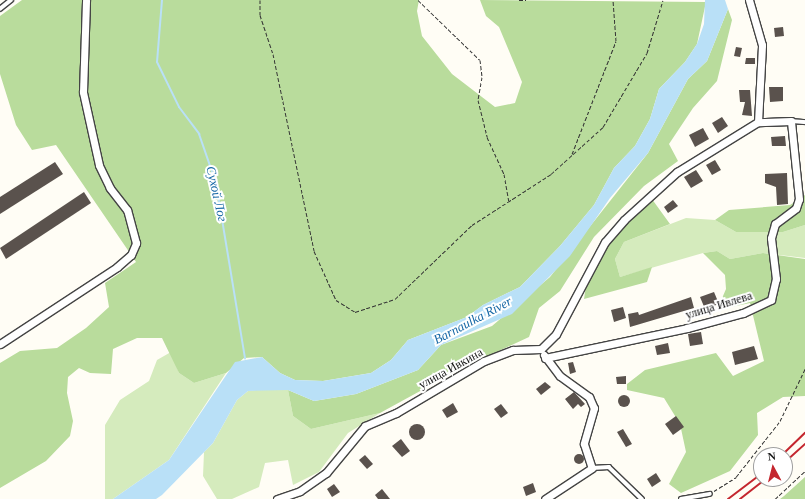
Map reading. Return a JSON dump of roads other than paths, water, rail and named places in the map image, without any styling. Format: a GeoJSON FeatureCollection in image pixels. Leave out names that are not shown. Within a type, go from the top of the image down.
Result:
{"type":"FeatureCollection","features":[{"type":"Feature","properties":{"kind":"street"},"geometry":{"type":"LineString","coordinates":[[0,344],[117,267],[131,255],[136,243],[127,210],[110,188],[99,165],[83,92],[86,0]]}},
{"type":"Feature","properties":{"kind":"street"},"geometry":{"type":"LineString","coordinates":[[749,0],[762,45],[758,122]]}},
{"type":"Feature","properties":{"kind":"street"},"geometry":{"type":"LineString","coordinates":[[545,499],[592,468],[584,450],[593,416],[592,401],[546,358],[541,349],[556,334],[605,242],[624,220],[677,172],[758,122],[792,121]]}},
{"type":"Feature","properties":{"kind":"street","name":"улица Ивлева"},"geometry":{"type":"LineString","coordinates":[[546,358],[688,328],[743,313],[772,300],[776,279],[771,238],[775,224],[796,208],[799,199],[792,121]]}},
{"type":"Feature","properties":{"kind":"street","name":"улица Ивкина"},"geometry":{"type":"LineString","coordinates":[[277,499],[300,491],[326,473],[365,426],[396,413],[484,361],[514,350],[541,349]]}},
{"type":"Feature","properties":{"kind":"lane"},"geometry":{"type":"LineString","coordinates":[[0,9],[10,0]]}},
{"type":"Feature","properties":{"kind":"lane"},"geometry":{"type":"LineString","coordinates":[[792,121],[805,122]]}},
{"type":"Feature","properties":{"kind":"lane"},"geometry":{"type":"LineString","coordinates":[[592,468],[609,467],[642,499]]}},
{"type":"Feature","properties":{"kind":"lane"},"geometry":{"type":"LineString","coordinates":[[681,499],[710,494]]}},
{"type":"Feature","properties":{"kind":"water","name":"Barnaulka River"},"geometry":{"type":"Polygon","coordinates":[[[705,0],[725,0],[728,9],[707,61],[688,79],[648,153],[610,198],[570,256],[512,314],[441,345],[418,370],[356,394],[314,401],[288,390],[248,391],[237,400],[213,443],[162,495],[156,499],[113,499],[169,460],[235,362],[262,357],[280,373],[295,380],[323,381],[371,373],[391,360],[408,340],[467,317],[483,305],[520,287],[560,246],[594,205],[614,168],[635,146],[650,119],[659,89],[685,62],[697,44],[704,24],[705,0]]]}},
{"type":"Feature","properties":{"kind":"waterway","name":"Сухой Лог"},"geometry":{"type":"LineString","coordinates":[[162,0],[157,62],[179,107],[199,134],[216,183],[245,359]]}},
{"type":"Feature","properties":{"kind":"railway"},"geometry":{"type":"LineString","coordinates":[[790,447],[805,433]]}},
{"type":"Feature","properties":{"kind":"railway"},"geometry":{"type":"LineString","coordinates":[[793,455],[805,444]]}},
{"type":"Feature","properties":{"kind":"railway"},"geometry":{"type":"LineString","coordinates":[[728,499],[753,480]]}},
{"type":"Feature","properties":{"kind":"railway"},"geometry":{"type":"LineString","coordinates":[[740,499],[756,487]]}}]}
